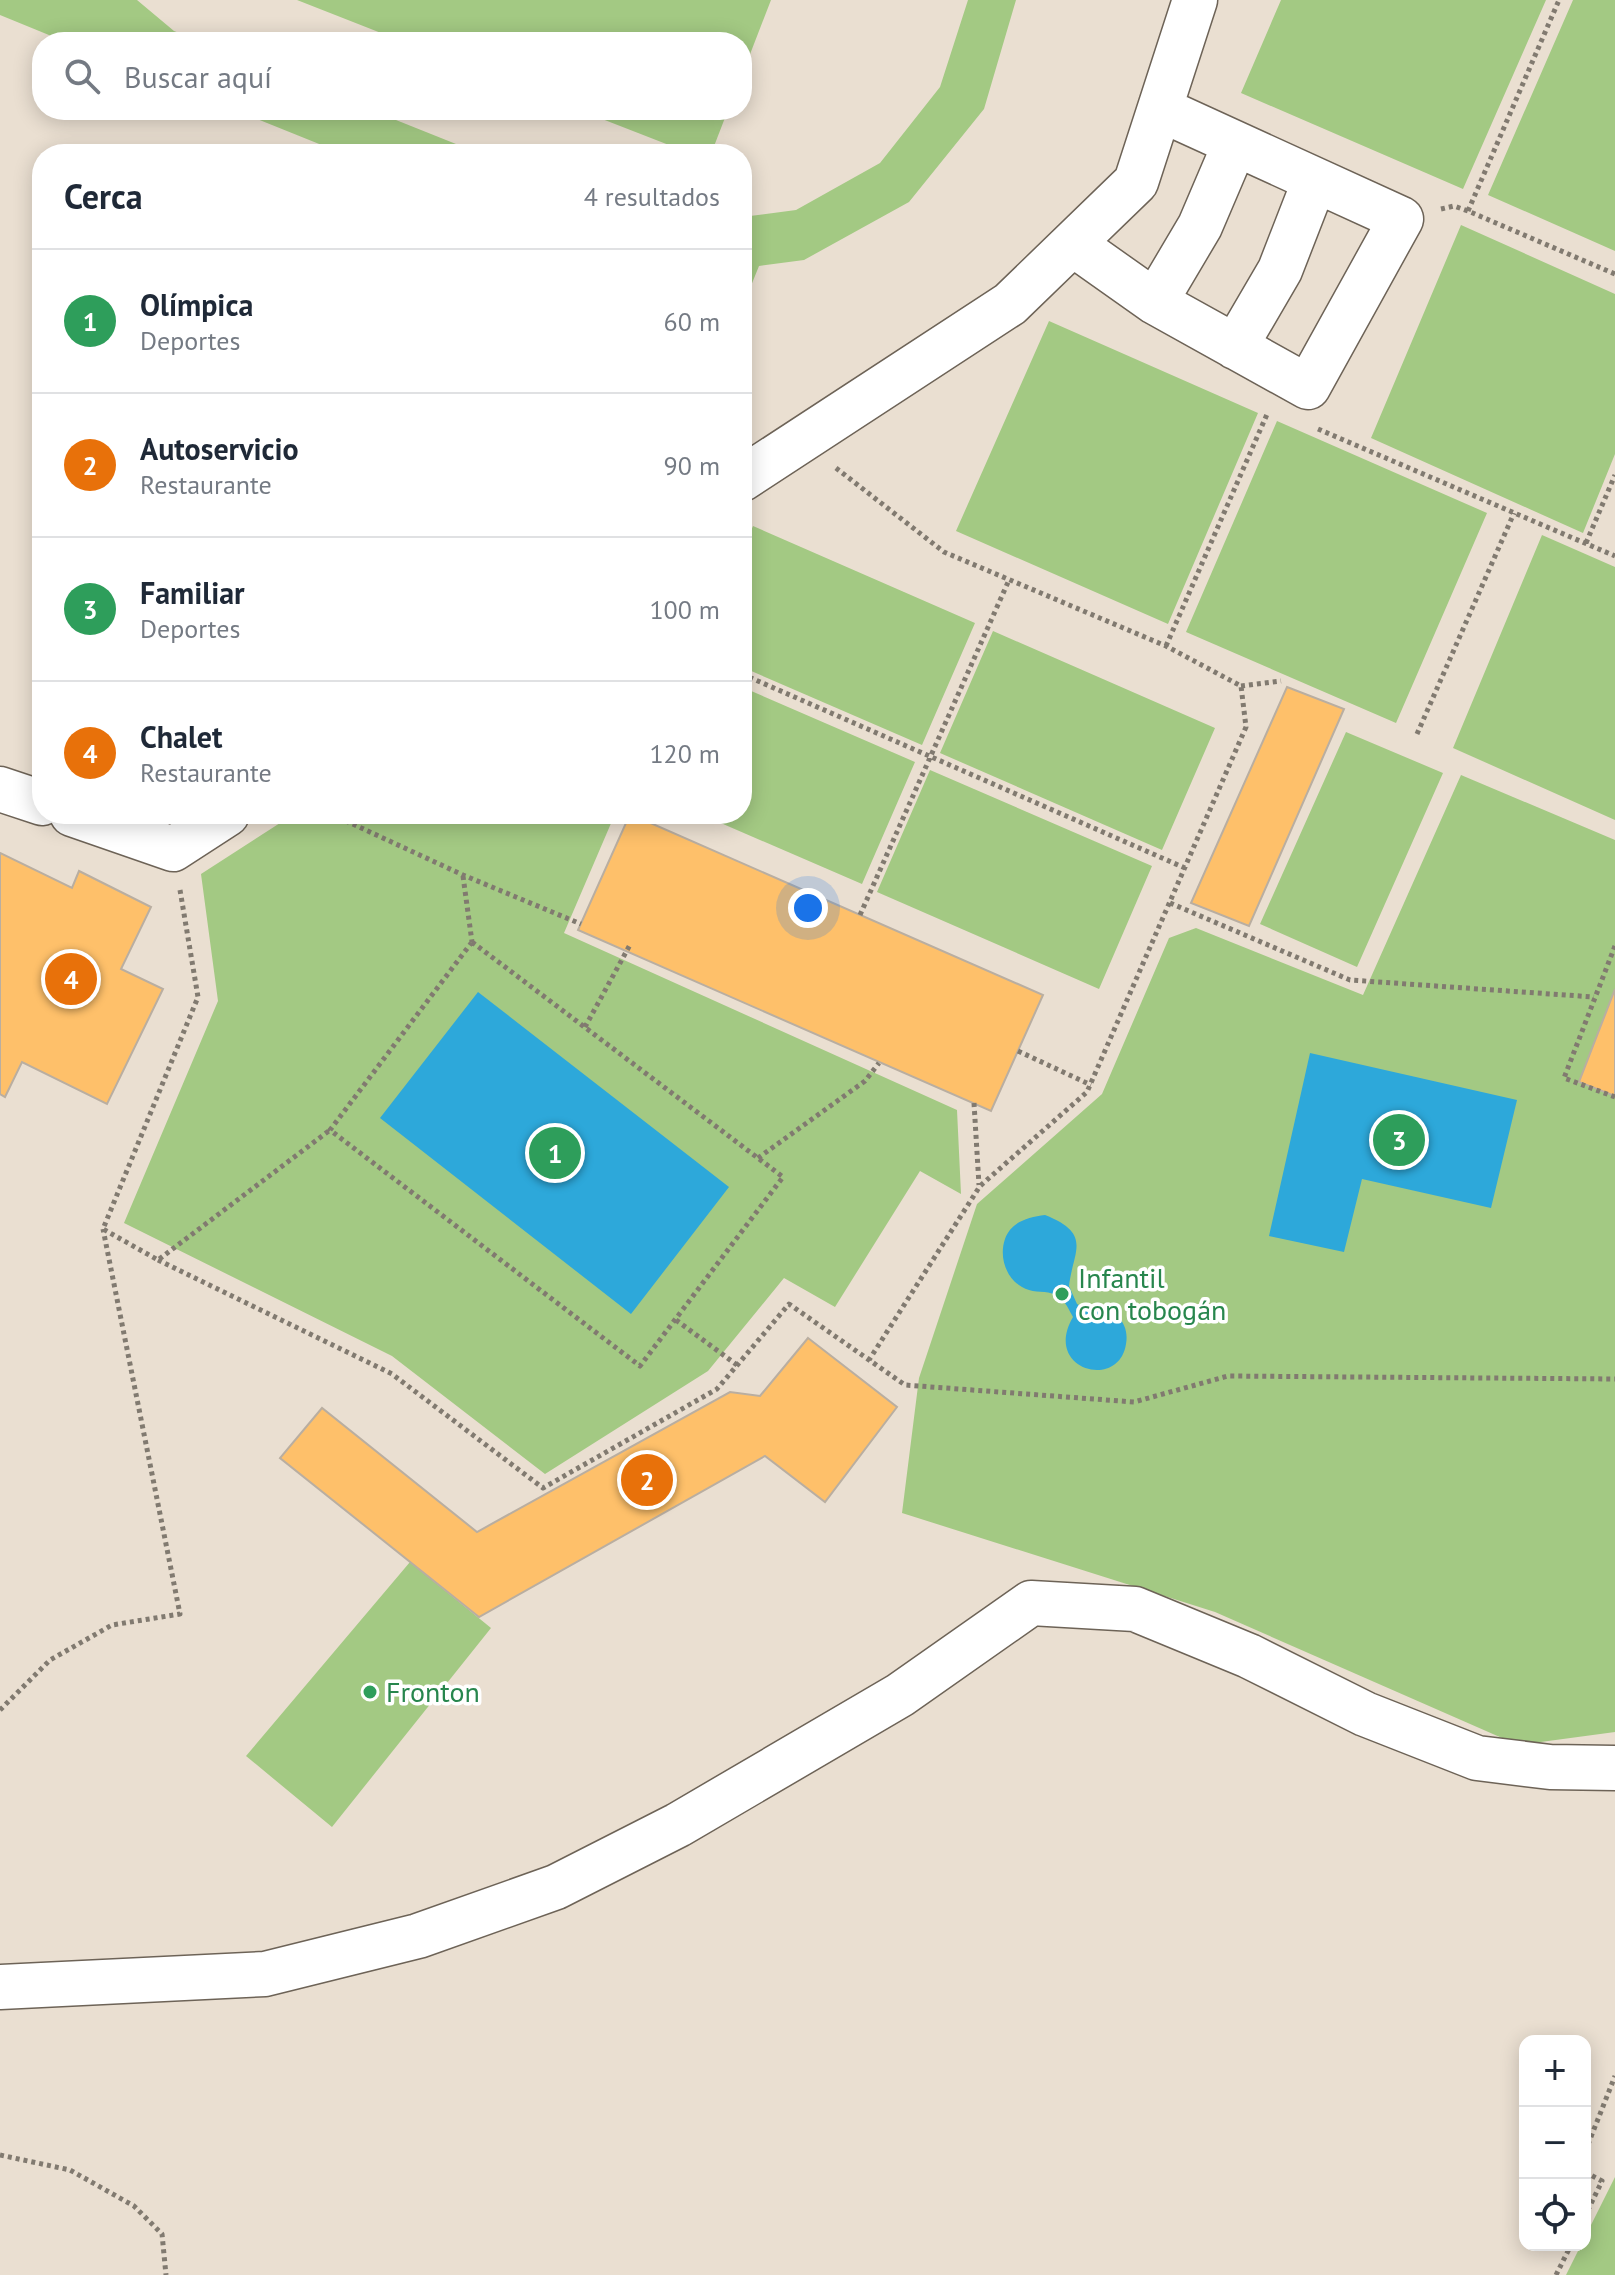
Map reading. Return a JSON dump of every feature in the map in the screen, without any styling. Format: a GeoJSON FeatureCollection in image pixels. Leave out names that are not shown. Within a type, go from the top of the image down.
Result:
{"type":"FeatureCollection","features":[{"type":"Feature","properties":{"kind":"street"},"geometry":{"type":"LineString","coordinates":[[752,472],[1010,304],[1136,182],[1195,0]]}},
{"type":"Feature","properties":{"kind":"street"},"geometry":{"type":"LineString","coordinates":[[1073,244],[1155,302],[1308,387],[1401,219],[1160,109]]}},
{"type":"Feature","properties":{"kind":"street"},"geometry":{"type":"LineString","coordinates":[[1155,302],[1200,226],[1235,144]]}},
{"type":"Feature","properties":{"kind":"street"},"geometry":{"type":"LineString","coordinates":[[1235,347],[1280,270],[1315,180]]}},
{"type":"Feature","properties":{"kind":"street"},"geometry":{"type":"LineString","coordinates":[[0,789],[32,800]]}},
{"type":"Feature","properties":{"kind":"street"},"geometry":{"type":"LineString","coordinates":[[101,824],[173,849],[212,824]]}},
{"type":"Feature","properties":{"kind":"street"},"geometry":{"type":"LineString","coordinates":[[0,1987],[265,1974],[418,1936],[556,1887],[678,1825],[900,1695],[1031,1603],[1135,1609],[1249,1656],[1365,1714],[1477,1758],[1550,1767],[1615,1768]]}},
{"type":"Feature","properties":{"kind":"path"},"geometry":{"type":"LineString","coordinates":[[1468,211],[1559,0]]}},
{"type":"Feature","properties":{"kind":"path"},"geometry":{"type":"LineString","coordinates":[[1401,219],[1454,206],[1615,274]]}},
{"type":"Feature","properties":{"kind":"path"},"geometry":{"type":"LineString","coordinates":[[1166,646],[1269,408],[1284,414]]}},
{"type":"Feature","properties":{"kind":"path"},"geometry":{"type":"LineString","coordinates":[[1312,427],[1615,556]]}},
{"type":"Feature","properties":{"kind":"path"},"geometry":{"type":"LineString","coordinates":[[800,441],[944,552],[1166,646],[1241,686],[1281,681]]}},
{"type":"Feature","properties":{"kind":"path"},"geometry":{"type":"LineString","coordinates":[[1586,543],[1615,475]]}},
{"type":"Feature","properties":{"kind":"path"},"geometry":{"type":"LineString","coordinates":[[1417,734],[1514,513]]}},
{"type":"Feature","properties":{"kind":"path"},"geometry":{"type":"LineString","coordinates":[[860,915],[1009,580]]}},
{"type":"Feature","properties":{"kind":"path"},"geometry":{"type":"LineString","coordinates":[[752,678],[1185,868]]}},
{"type":"Feature","properties":{"kind":"path"},"geometry":{"type":"LineString","coordinates":[[869,1360],[980,1186],[1087,1092],[1091,1085],[1246,727],[1241,686]]}},
{"type":"Feature","properties":{"kind":"path"},"geometry":{"type":"LineString","coordinates":[[353,824],[463,875],[581,924]]}},
{"type":"Feature","properties":{"kind":"path"},"geometry":{"type":"LineString","coordinates":[[0,1710],[50,1660],[112,1625],[180,1614],[103,1229],[198,997],[173,849]]}},
{"type":"Feature","properties":{"kind":"path"},"geometry":{"type":"LineString","coordinates":[[158,1260],[330,1130],[472,942],[463,875]]}},
{"type":"Feature","properties":{"kind":"path"},"geometry":{"type":"LineString","coordinates":[[1170,903],[1350,980],[1594,997]]}},
{"type":"Feature","properties":{"kind":"path"},"geometry":{"type":"LineString","coordinates":[[330,1130],[640,1366],[676,1320],[783,1177],[472,942]]}},
{"type":"Feature","properties":{"kind":"path"},"geometry":{"type":"LineString","coordinates":[[585,1027],[631,943]]}},
{"type":"Feature","properties":{"kind":"path"},"geometry":{"type":"LineString","coordinates":[[1615,946],[1564,1078],[1615,1097]]}},
{"type":"Feature","properties":{"kind":"path"},"geometry":{"type":"LineString","coordinates":[[1018,1051],[1091,1085]]}},
{"type":"Feature","properties":{"kind":"path"},"geometry":{"type":"LineString","coordinates":[[758,1158],[865,1081],[879,1063]]}},
{"type":"Feature","properties":{"kind":"path"},"geometry":{"type":"LineString","coordinates":[[974,1103],[980,1186]]}},
{"type":"Feature","properties":{"kind":"path"},"geometry":{"type":"LineString","coordinates":[[103,1229],[158,1260],[392,1374],[543,1488],[717,1389],[789,1304],[905,1385],[1134,1402],[1228,1376],[1615,1379]]}},
{"type":"Feature","properties":{"kind":"path"},"geometry":{"type":"LineString","coordinates":[[676,1320],[737,1365]]}},
{"type":"Feature","properties":{"kind":"path"},"geometry":{"type":"LineString","coordinates":[[1591,2137],[1615,2076]]}},
{"type":"Feature","properties":{"kind":"path"},"geometry":{"type":"LineString","coordinates":[[0,2155],[70,2170],[134,2206],[162,2234],[166,2275]]}},
{"type":"Feature","properties":{"kind":"path"},"geometry":{"type":"LineString","coordinates":[[1591,2175],[1602,2181],[1591,2204]]}},
{"type":"Feature","properties":{"kind":"path"},"geometry":{"type":"LineString","coordinates":[[1556,2275],[1568,2251]]}},
{"type":"Feature","properties":{"kind":"green space"},"geometry":{"type":"Polygon","coordinates":[[[0,0],[137,0],[177,32],[42,32],[0,15],[0,0]]]}},
{"type":"Feature","properties":{"kind":"green space"},"geometry":{"type":"Polygon","coordinates":[[[297,0],[771,0],[752,49],[752,32],[379,32],[297,0]]]}},
{"type":"Feature","properties":{"kind":"green space"},"geometry":{"type":"Polygon","coordinates":[[[968,0],[1016,0],[984,109],[909,202],[804,260],[759,266],[752,283],[752,216],[796,210],[880,163],[940,87],[968,0]]]}},
{"type":"Feature","properties":{"kind":"green space"},"geometry":{"type":"Polygon","coordinates":[[[1281,0],[1546,0],[1463,189],[1241,93],[1281,0]]]}},
{"type":"Feature","properties":{"kind":"green space"},"geometry":{"type":"Polygon","coordinates":[[[1573,0],[1615,0],[1615,251],[1488,195],[1573,0]]]}},
{"type":"Feature","properties":{"kind":"green space"},"geometry":{"type":"Polygon","coordinates":[[[260,120],[396,120],[456,144],[319,144],[260,120]]]}},
{"type":"Feature","properties":{"kind":"green space"},"geometry":{"type":"Polygon","coordinates":[[[605,120],[724,120],[715,144],[666,144],[605,120]]]}},
{"type":"Feature","properties":{"kind":"green space"},"geometry":{"type":"Polygon","coordinates":[[[1461,225],[1615,294],[1615,454],[1583,533],[1371,438],[1461,225]]]}},
{"type":"Feature","properties":{"kind":"green space"},"geometry":{"type":"Polygon","coordinates":[[[1049,321],[1258,413],[1168,624],[956,531],[1049,321]]]}},
{"type":"Feature","properties":{"kind":"green space"},"geometry":{"type":"Polygon","coordinates":[[[1277,421],[1487,513],[1396,723],[1186,632],[1277,421]]]}},
{"type":"Feature","properties":{"kind":"green space"},"geometry":{"type":"Polygon","coordinates":[[[753,526],[975,623],[922,745],[752,671],[753,526]]]}},
{"type":"Feature","properties":{"kind":"green space"},"geometry":{"type":"Polygon","coordinates":[[[1542,535],[1615,567],[1615,820],[1453,748],[1542,535]]]}},
{"type":"Feature","properties":{"kind":"green space"},"geometry":{"type":"Polygon","coordinates":[[[993,631],[1215,728],[1162,850],[940,753],[993,631]]]}},
{"type":"Feature","properties":{"kind":"green space"},"geometry":{"type":"Polygon","coordinates":[[[752,691],[915,762],[862,884],[723,824],[752,824],[752,691]]]}},
{"type":"Feature","properties":{"kind":"green space"},"geometry":{"type":"Polygon","coordinates":[[[1346,732],[1443,773],[1357,967],[1260,924],[1346,732]]]}},
{"type":"Feature","properties":{"kind":"green space"},"geometry":{"type":"Polygon","coordinates":[[[930,770],[1152,866],[1099,989],[877,892],[930,770]]]}},
{"type":"Feature","properties":{"kind":"green space"},"geometry":{"type":"Polygon","coordinates":[[[1461,775],[1615,840],[1615,1732],[1518,1745],[1215,1612],[902,1513],[919,1378],[977,1204],[1102,1094],[1169,938],[1196,928],[1363,995],[1461,775]]]}},
{"type":"Feature","properties":{"kind":"green space"},"geometry":{"type":"Polygon","coordinates":[[[278,824],[611,824],[564,933],[957,1110],[961,1194],[920,1171],[835,1307],[784,1278],[708,1371],[545,1474],[392,1356],[124,1223],[218,1001],[201,874],[278,824]]]}},
{"type":"Feature","properties":{"kind":"green space","name":"Fronton"},"geometry":{"type":"Polygon","coordinates":[[[410,1562],[491,1628],[332,1827],[246,1756],[410,1562]]]}},
{"type":"Feature","properties":{"kind":"green space"},"geometry":{"type":"Polygon","coordinates":[[[1615,2177],[1615,2275],[1566,2275],[1578,2251],[1591,2251],[1591,2225],[1615,2177]]]}},
{"type":"Feature","properties":{"kind":"water"},"geometry":{"type":"Polygon","coordinates":[[[478,992],[729,1187],[631,1314],[380,1118],[478,992]]]}},
{"type":"Feature","properties":{"kind":"water"},"geometry":{"type":"Polygon","coordinates":[[[1310,1053],[1517,1100],[1491,1208],[1362,1179],[1344,1252],[1269,1236],[1310,1053]]]}},
{"type":"Feature","properties":{"kind":"water","name":"Infantil con tobogán"},"geometry":{"type":"Polygon","coordinates":[[[1045,1215],[1070,1229],[1075,1237],[1076,1253],[1069,1286],[1077,1304],[1112,1313],[1124,1325],[1126,1344],[1120,1359],[1110,1367],[1098,1370],[1085,1368],[1074,1361],[1067,1350],[1066,1335],[1073,1317],[1065,1304],[1052,1293],[1022,1287],[1006,1270],[1003,1247],[1011,1228],[1021,1221],[1045,1215]]]}},
{"type":"Feature","properties":{"kind":"building"},"geometry":{"type":"Polygon","coordinates":[[[1287,687],[1344,709],[1249,926],[1191,903],[1287,687]]]}},
{"type":"Feature","properties":{"kind":"building"},"geometry":{"type":"Polygon","coordinates":[[[626,824],[653,824],[1043,995],[991,1111],[578,930],[626,824]]]}},
{"type":"Feature","properties":{"kind":"building"},"geometry":{"type":"Polygon","coordinates":[[[0,853],[72,888],[79,871],[151,907],[121,969],[163,989],[107,1104],[22,1062],[5,1097],[0,1094],[0,853]]]}},
{"type":"Feature","properties":{"kind":"building"},"geometry":{"type":"Polygon","coordinates":[[[1615,989],[1615,1096],[1579,1082],[1615,989]]]}},
{"type":"Feature","properties":{"kind":"building"},"geometry":{"type":"Polygon","coordinates":[[[808,1338],[897,1407],[825,1502],[765,1456],[479,1617],[280,1458],[322,1408],[477,1532],[730,1392],[760,1396],[808,1338]]]}},
{"type":"Feature","properties":{"kind":"place","name":"Chalet"},"geometry":{"type":"Point","coordinates":[71,979]}},
{"type":"Feature","properties":{"kind":"place","name":"Familiar"},"geometry":{"type":"Point","coordinates":[1399,1140]}},
{"type":"Feature","properties":{"kind":"place","name":"Olímpica"},"geometry":{"type":"Point","coordinates":[555,1153]}},
{"type":"Feature","properties":{"kind":"place","name":"Infantil con tobogán"},"geometry":{"type":"Point","coordinates":[1062,1294]}},
{"type":"Feature","properties":{"kind":"place","name":"Autoservicio"},"geometry":{"type":"Point","coordinates":[647,1480]}},
{"type":"Feature","properties":{"kind":"place","name":"Fronton"},"geometry":{"type":"Point","coordinates":[370,1692]}}]}
